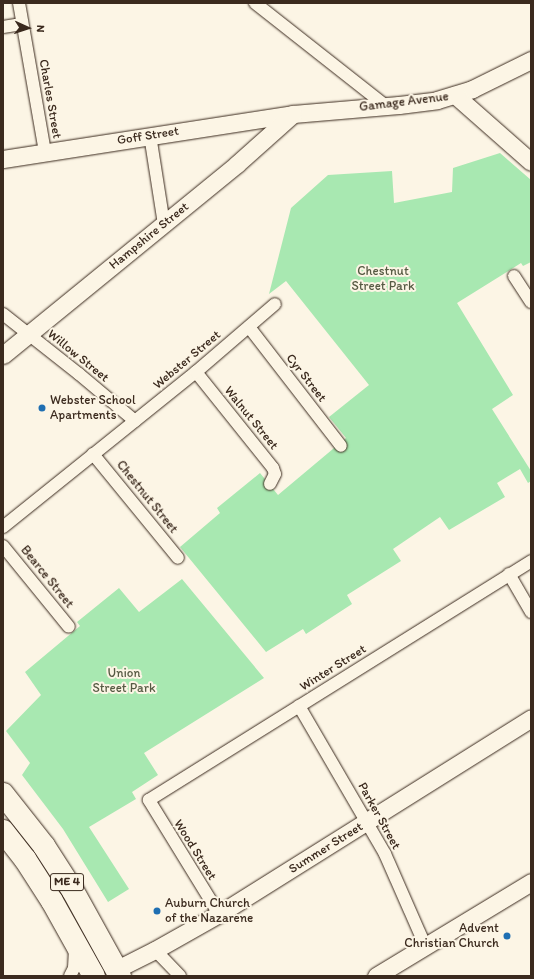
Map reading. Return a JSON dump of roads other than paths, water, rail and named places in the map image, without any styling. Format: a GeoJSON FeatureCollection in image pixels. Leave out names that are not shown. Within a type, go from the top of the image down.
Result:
{"type":"FeatureCollection","features":[{"type":"Feature","properties":{"kind":"highway","name":"ME 4"},"geometry":{"type":"LineString","coordinates":[[3,794],[44,846],[73,891],[118,972]]}},
{"type":"Feature","properties":{"kind":"highway","name":"ME 4"},"geometry":{"type":"LineString","coordinates":[[3,831],[25,859],[48,895],[94,976]]}},
{"type":"Feature","properties":{"kind":"street","name":"Charles Street"},"geometry":{"type":"LineString","coordinates":[[19,3],[45,152]]}},
{"type":"Feature","properties":{"kind":"street"},"geometry":{"type":"LineString","coordinates":[[255,3],[386,106]]}},
{"type":"Feature","properties":{"kind":"street"},"geometry":{"type":"LineString","coordinates":[[3,27],[22,24]]}},
{"type":"Feature","properties":{"kind":"street","name":"Gamage Avenue"},"geometry":{"type":"LineString","coordinates":[[293,114],[437,100],[472,89],[531,60]]}},
{"type":"Feature","properties":{"kind":"street"},"geometry":{"type":"LineString","coordinates":[[455,95],[531,162]]}},
{"type":"Feature","properties":{"kind":"street","name":"Goff Street"},"geometry":{"type":"LineString","coordinates":[[3,159],[293,114]]}},
{"type":"Feature","properties":{"kind":"street","name":"Hampshire Street"},"geometry":{"type":"LineString","coordinates":[[3,355],[237,164],[293,114]]}},
{"type":"Feature","properties":{"kind":"street"},"geometry":{"type":"LineString","coordinates":[[150,135],[164,224]]}},
{"type":"Feature","properties":{"kind":"street"},"geometry":{"type":"LineString","coordinates":[[514,276],[531,302]]}},
{"type":"Feature","properties":{"kind":"street","name":"Webster Street"},"geometry":{"type":"LineString","coordinates":[[3,527],[196,372],[275,304]]}},
{"type":"Feature","properties":{"kind":"street","name":"Willow Street"},"geometry":{"type":"LineString","coordinates":[[3,314],[135,421]]}},
{"type":"Feature","properties":{"kind":"street","name":"Cyr Street"},"geometry":{"type":"LineString","coordinates":[[249,326],[341,446]]}},
{"type":"Feature","properties":{"kind":"street","name":"Walnut Street"},"geometry":{"type":"LineString","coordinates":[[196,372],[273,468],[275,474],[270,484]]}},
{"type":"Feature","properties":{"kind":"street","name":"Chestnut Street"},"geometry":{"type":"LineString","coordinates":[[93,454],[178,558]]}},
{"type":"Feature","properties":{"kind":"street","name":"Bearce Street"},"geometry":{"type":"LineString","coordinates":[[3,546],[70,627]]}},
{"type":"Feature","properties":{"kind":"street","name":"Winter Street"},"geometry":{"type":"LineString","coordinates":[[149,800],[531,560]]}},
{"type":"Feature","properties":{"kind":"street"},"geometry":{"type":"LineString","coordinates":[[509,574],[531,612]]}},
{"type":"Feature","properties":{"kind":"street","name":"Parker Street"},"geometry":{"type":"LineString","coordinates":[[299,706],[385,854],[425,945]]}},
{"type":"Feature","properties":{"kind":"street","name":"Summer Street"},"geometry":{"type":"LineString","coordinates":[[118,972],[219,914],[531,718]]}},
{"type":"Feature","properties":{"kind":"street","name":"Wood Street"},"geometry":{"type":"LineString","coordinates":[[149,800],[219,914]]}},
{"type":"Feature","properties":{"kind":"street"},"geometry":{"type":"LineString","coordinates":[[376,976],[531,882]]}},
{"type":"Feature","properties":{"kind":"street"},"geometry":{"type":"LineString","coordinates":[[70,976],[74,968],[75,943]]}},
{"type":"Feature","properties":{"kind":"street"},"geometry":{"type":"LineString","coordinates":[[155,950],[180,976]]}},
{"type":"Feature","properties":{"kind":"place","name":"Webster School Apartments"},"geometry":{"type":"Point","coordinates":[42,408]}},
{"type":"Feature","properties":{"kind":"place","name":"Auburn Church of the Nazarene"},"geometry":{"type":"Point","coordinates":[157,911]}},
{"type":"Feature","properties":{"kind":"place","name":"Advent Christian Church"},"geometry":{"type":"Point","coordinates":[507,936]}},
{"type":"Feature","properties":{"kind":"park label","name":"Chestnut Street Park"},"geometry":{"type":"Point","coordinates":[383,280]}},
{"type":"Feature","properties":{"kind":"park label","name":"Union Street Park"},"geometry":{"type":"Point","coordinates":[124,682]}}]}
